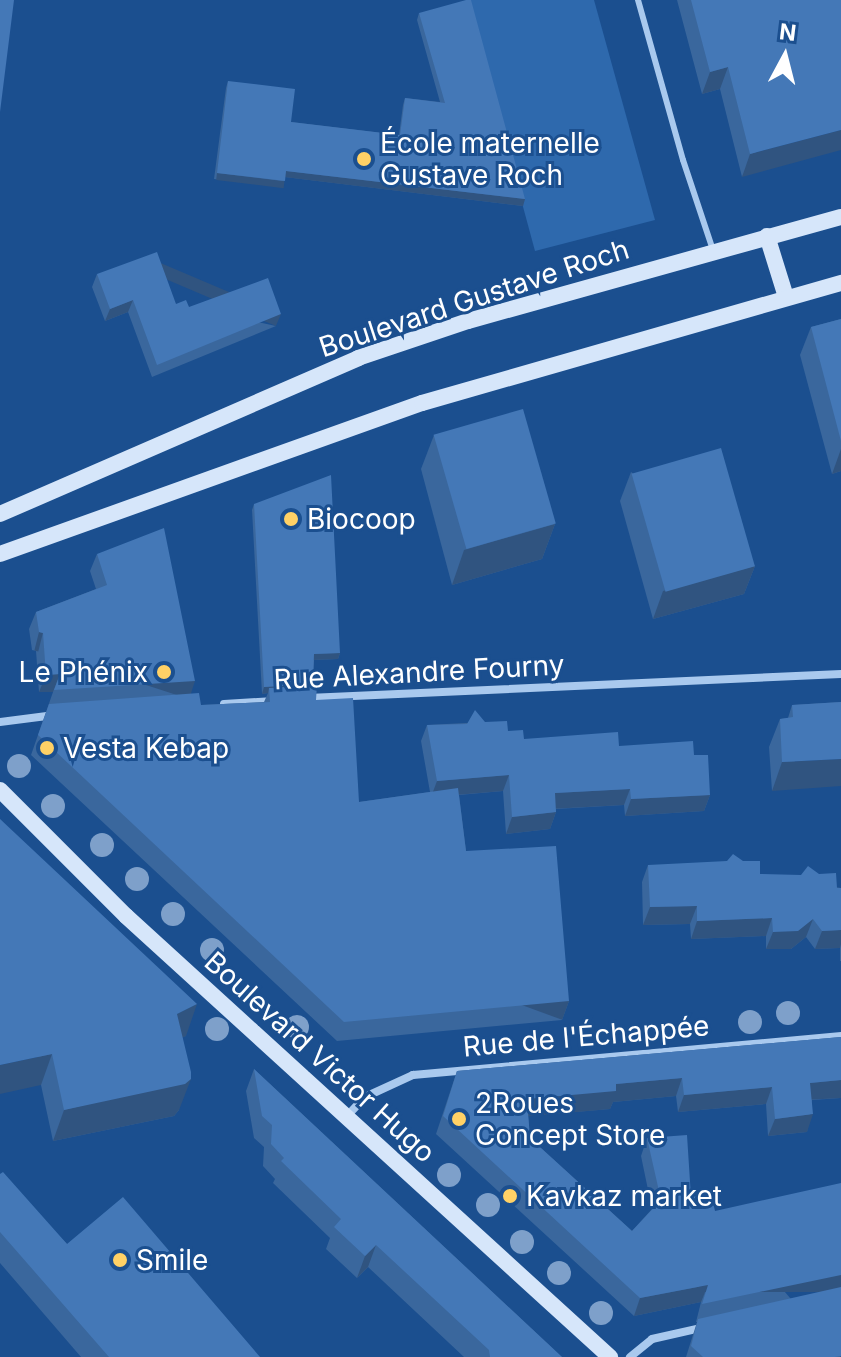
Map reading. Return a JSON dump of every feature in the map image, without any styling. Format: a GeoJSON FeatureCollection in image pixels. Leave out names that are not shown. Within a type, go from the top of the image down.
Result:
{"type":"FeatureCollection","features":[{"type":"Feature","properties":{"kind":"main road","name":"Boulevard Gustave Roch"},"geometry":{"type":"LineString","coordinates":[[0,514],[358,358],[468,321],[713,250],[841,217]]}},
{"type":"Feature","properties":{"kind":"main road"},"geometry":{"type":"LineString","coordinates":[[767,236],[786,297]]}},
{"type":"Feature","properties":{"kind":"main road"},"geometry":{"type":"LineString","coordinates":[[0,554],[422,403],[841,283]]}},
{"type":"Feature","properties":{"kind":"main road","name":"Boulevard Victor Hugo"},"geometry":{"type":"LineString","coordinates":[[0,790],[126,916],[348,1115],[610,1357]]}},
{"type":"Feature","properties":{"kind":"street","name":"Rue Alexandre Fourny"},"geometry":{"type":"LineString","coordinates":[[303,699],[841,674]]}},
{"type":"Feature","properties":{"kind":"street","name":"Rue Alexandre Fourny"},"geometry":{"type":"LineString","coordinates":[[211,705],[287,700]]}},
{"type":"Feature","properties":{"kind":"street"},"geometry":{"type":"LineString","coordinates":[[0,722],[64,714]]}},
{"type":"Feature","properties":{"kind":"street","name":"Rue de l'Échappée"},"geometry":{"type":"LineString","coordinates":[[348,1115],[365,1097],[424,1073],[841,1036]]}},
{"type":"Feature","properties":{"kind":"street"},"geometry":{"type":"LineString","coordinates":[[630,1357],[652,1339],[710,1325]]}},
{"type":"Feature","properties":{"kind":"lane"},"geometry":{"type":"LineString","coordinates":[[638,0],[683,160],[713,250]]}},
{"type":"Feature","properties":{"kind":"shaded area"},"geometry":{"type":"Polygon","coordinates":[[[467,0],[594,0],[655,220],[535,251],[467,0]]]}},
{"type":"Feature","properties":{"kind":"building"},"geometry":{"type":"Polygon","coordinates":[[[0,0],[14,0],[0,112],[0,0]]]}},
{"type":"Feature","properties":{"kind":"building","name":"École maternelle Gustave Roch"},"geometry":{"type":"Polygon","coordinates":[[[471,0],[525,199],[286,171],[285,181],[217,173],[228,81],[295,89],[291,122],[400,135],[405,98],[445,103],[419,13],[471,0]]]}},
{"type":"Feature","properties":{"kind":"building"},"geometry":{"type":"Polygon","coordinates":[[[691,0],[841,0],[841,130],[750,154],[728,67],[710,72],[691,0]]]}},
{"type":"Feature","properties":{"kind":"building"},"geometry":{"type":"Polygon","coordinates":[[[157,252],[176,304],[186,300],[189,307],[268,278],[281,314],[157,365],[133,300],[110,309],[97,274],[157,252]]]}},
{"type":"Feature","properties":{"kind":"building"},"geometry":{"type":"Polygon","coordinates":[[[841,319],[841,441],[811,327],[841,319]]]}},
{"type":"Feature","properties":{"kind":"building"},"geometry":{"type":"Polygon","coordinates":[[[523,409],[556,523],[466,549],[434,435],[523,409]]]}},
{"type":"Feature","properties":{"kind":"building"},"geometry":{"type":"Polygon","coordinates":[[[721,448],[755,566],[666,592],[632,474],[721,448]]]}},
{"type":"Feature","properties":{"kind":"building"},"geometry":{"type":"Polygon","coordinates":[[[331,475],[340,653],[314,654],[313,684],[264,687],[254,504],[331,475]]]}},
{"type":"Feature","properties":{"kind":"building"},"geometry":{"type":"Polygon","coordinates":[[[164,528],[195,681],[54,690],[60,674],[46,675],[43,633],[39,632],[36,612],[107,585],[97,554],[164,528]]]}},
{"type":"Feature","properties":{"kind":"building"},"geometry":{"type":"Polygon","coordinates":[[[317,685],[316,700],[353,698],[359,802],[458,788],[466,851],[556,846],[569,1001],[344,1022],[38,735],[49,704],[199,693],[201,705],[270,702],[269,688],[317,685]]]}},
{"type":"Feature","properties":{"kind":"building"},"geometry":{"type":"Polygon","coordinates":[[[841,702],[841,759],[782,762],[780,719],[793,717],[792,705],[841,702]]]}},
{"type":"Feature","properties":{"kind":"building"},"geometry":{"type":"Polygon","coordinates":[[[475,710],[485,722],[507,721],[508,731],[523,730],[524,739],[618,732],[619,746],[693,741],[694,755],[708,755],[710,795],[631,799],[630,789],[555,793],[556,812],[512,817],[509,775],[437,781],[427,725],[467,724],[475,710]]]}},
{"type":"Feature","properties":{"kind":"building"},"geometry":{"type":"Polygon","coordinates":[[[0,819],[197,1004],[177,1014],[191,1072],[191,1079],[185,1084],[64,1110],[52,1054],[0,1065],[0,819]]]}},
{"type":"Feature","properties":{"kind":"building"},"geometry":{"type":"Polygon","coordinates":[[[733,854],[743,861],[760,861],[760,874],[801,875],[808,866],[819,874],[836,873],[837,888],[841,888],[841,930],[822,931],[813,919],[798,931],[773,932],[772,918],[697,921],[697,906],[650,907],[648,865],[727,861],[733,854]]]}},
{"type":"Feature","properties":{"kind":"building"},"geometry":{"type":"Polygon","coordinates":[[[841,1037],[841,1080],[810,1083],[813,1114],[775,1119],[772,1087],[684,1095],[682,1078],[616,1084],[616,1091],[527,1099],[530,1138],[632,1231],[661,1200],[647,1138],[687,1135],[691,1197],[711,1193],[715,1211],[841,1183],[841,1275],[702,1304],[708,1285],[640,1298],[443,1116],[457,1071],[841,1037]]]}},
{"type":"Feature","properties":{"kind":"building"},"geometry":{"type":"Polygon","coordinates":[[[254,1069],[562,1357],[490,1357],[489,1350],[376,1245],[365,1256],[334,1227],[341,1219],[281,1161],[284,1158],[271,1144],[272,1125],[262,1116],[254,1069]]]}},
{"type":"Feature","properties":{"kind":"building"},"geometry":{"type":"Polygon","coordinates":[[[3,1172],[67,1244],[123,1197],[260,1357],[109,1357],[0,1232],[0,1174],[3,1172]]]}},
{"type":"Feature","properties":{"kind":"building"},"geometry":{"type":"Polygon","coordinates":[[[841,1287],[841,1356],[703,1357],[691,1346],[698,1319],[841,1287]]]}},
{"type":"Feature","properties":{"kind":"place","name":"École maternelle Gustave Roch"},"geometry":{"type":"Point","coordinates":[364,159]}},
{"type":"Feature","properties":{"kind":"place","name":"Biocoop"},"geometry":{"type":"Point","coordinates":[291,519]}},
{"type":"Feature","properties":{"kind":"place","name":"Le Phénix"},"geometry":{"type":"Point","coordinates":[164,672]}},
{"type":"Feature","properties":{"kind":"place","name":"Vesta Kebap"},"geometry":{"type":"Point","coordinates":[47,748]}},
{"type":"Feature","properties":{"kind":"place","name":"2Roues Concept Store"},"geometry":{"type":"Point","coordinates":[459,1119]}},
{"type":"Feature","properties":{"kind":"place","name":"Kavkaz market"},"geometry":{"type":"Point","coordinates":[510,1196]}},
{"type":"Feature","properties":{"kind":"place","name":"Smile"},"geometry":{"type":"Point","coordinates":[120,1260]}}]}
